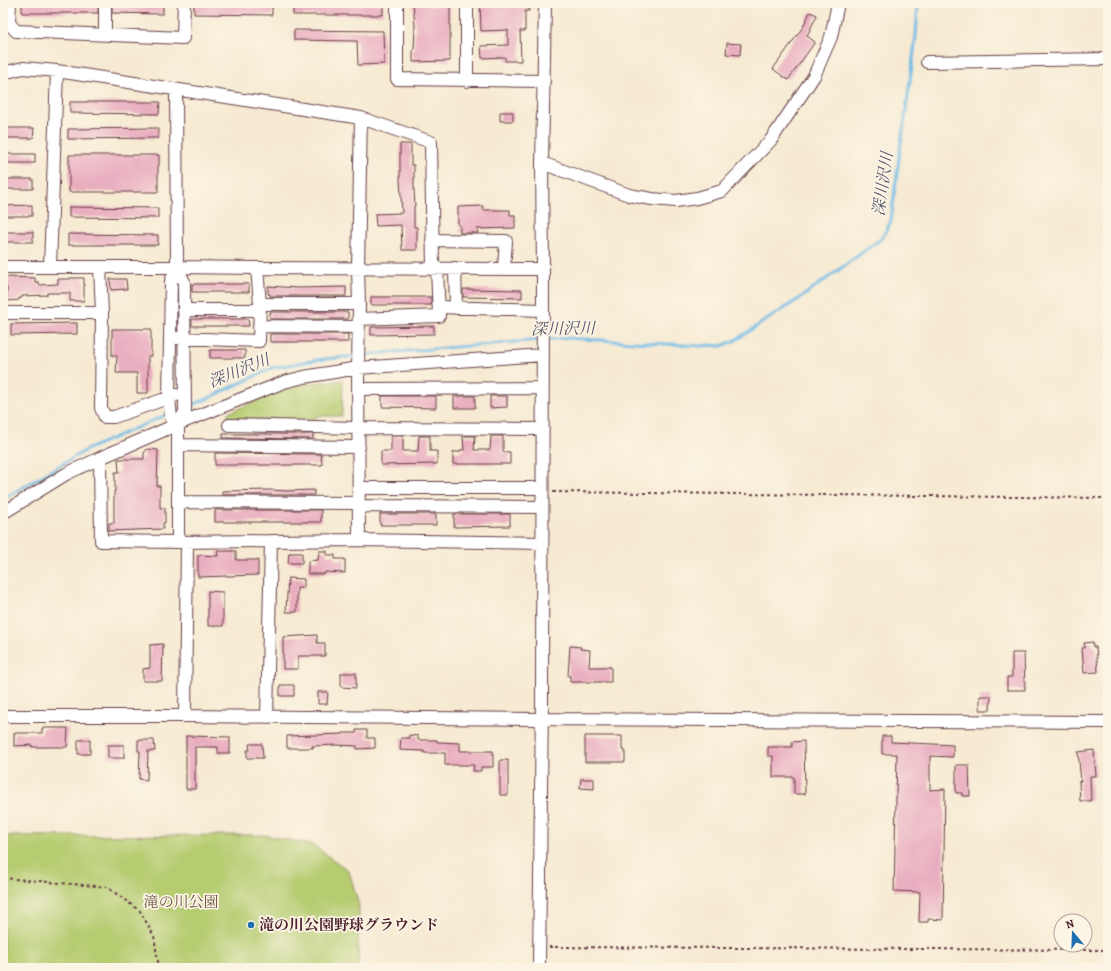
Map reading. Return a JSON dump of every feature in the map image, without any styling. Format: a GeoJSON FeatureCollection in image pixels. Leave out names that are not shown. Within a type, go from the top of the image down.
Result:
{"type":"FeatureCollection","features":[{"type":"Feature","properties":{"kind":"street"},"geometry":{"type":"LineString","coordinates":[[10,3],[9,22],[16,31],[182,38],[184,3]]}},
{"type":"Feature","properties":{"kind":"street"},"geometry":{"type":"LineString","coordinates":[[105,3],[105,35]]}},
{"type":"Feature","properties":{"kind":"street"},"geometry":{"type":"LineString","coordinates":[[397,3],[397,79],[544,81]]}},
{"type":"Feature","properties":{"kind":"street"},"geometry":{"type":"LineString","coordinates":[[467,3],[467,81]]}},
{"type":"Feature","properties":{"kind":"street"},"geometry":{"type":"LineString","coordinates":[[539,968],[544,3]]}},
{"type":"Feature","properties":{"kind":"street"},"geometry":{"type":"LineString","coordinates":[[542,164],[629,195],[652,199],[676,201],[697,198],[722,191],[771,140],[814,76],[831,37],[838,3]]}},
{"type":"Feature","properties":{"kind":"street"},"geometry":{"type":"LineString","coordinates":[[927,62],[1108,59]]}},
{"type":"Feature","properties":{"kind":"street"},"geometry":{"type":"LineString","coordinates":[[3,73],[23,68],[57,71],[361,118],[431,142],[432,240],[439,316],[359,323],[259,326]]}},
{"type":"Feature","properties":{"kind":"street"},"geometry":{"type":"LineString","coordinates":[[50,267],[57,71]]}},
{"type":"Feature","properties":{"kind":"street"},"geometry":{"type":"LineString","coordinates":[[176,90],[176,266],[171,282],[170,338],[172,412],[178,445],[178,502],[182,542],[185,716]]}},
{"type":"Feature","properties":{"kind":"street"},"geometry":{"type":"LineString","coordinates":[[360,540],[358,447],[358,268],[361,118]]}},
{"type":"Feature","properties":{"kind":"street"},"geometry":{"type":"LineString","coordinates":[[432,240],[506,242],[504,269]]}},
{"type":"Feature","properties":{"kind":"street"},"geometry":{"type":"LineString","coordinates":[[3,267],[176,266],[257,268],[543,269]]}},
{"type":"Feature","properties":{"kind":"street"},"geometry":{"type":"LineString","coordinates":[[176,266],[184,282],[185,402]]}},
{"type":"Feature","properties":{"kind":"street"},"geometry":{"type":"LineString","coordinates":[[100,267],[102,313],[101,408],[105,417],[114,418],[172,412],[304,377],[358,360],[542,350]]}},
{"type":"Feature","properties":{"kind":"street"},"geometry":{"type":"LineString","coordinates":[[170,338],[259,340],[257,268]]}},
{"type":"Feature","properties":{"kind":"street"},"geometry":{"type":"LineString","coordinates":[[455,268],[456,308]]}},
{"type":"Feature","properties":{"kind":"street"},"geometry":{"type":"LineString","coordinates":[[184,310],[359,304]]}},
{"type":"Feature","properties":{"kind":"street"},"geometry":{"type":"LineString","coordinates":[[439,308],[543,310]]}},
{"type":"Feature","properties":{"kind":"street"},"geometry":{"type":"LineString","coordinates":[[3,313],[102,313]]}},
{"type":"Feature","properties":{"kind":"street"},"geometry":{"type":"LineString","coordinates":[[358,389],[542,388]]}},
{"type":"Feature","properties":{"kind":"street"},"geometry":{"type":"LineString","coordinates":[[172,412],[185,402]]}},
{"type":"Feature","properties":{"kind":"street"},"geometry":{"type":"LineString","coordinates":[[3,513],[66,474],[100,458],[185,402]]}},
{"type":"Feature","properties":{"kind":"street"},"geometry":{"type":"LineString","coordinates":[[228,425],[358,428],[542,429]]}},
{"type":"Feature","properties":{"kind":"street"},"geometry":{"type":"LineString","coordinates":[[178,445],[358,447]]}},
{"type":"Feature","properties":{"kind":"street"},"geometry":{"type":"LineString","coordinates":[[100,458],[101,541],[182,542],[360,540],[541,543]]}},
{"type":"Feature","properties":{"kind":"street"},"geometry":{"type":"LineString","coordinates":[[359,488],[542,490]]}},
{"type":"Feature","properties":{"kind":"street"},"geometry":{"type":"LineString","coordinates":[[178,502],[542,507]]}},
{"type":"Feature","properties":{"kind":"street"},"geometry":{"type":"LineString","coordinates":[[267,717],[271,541]]}},
{"type":"Feature","properties":{"kind":"street"},"geometry":{"type":"LineString","coordinates":[[3,716],[1108,722]]}},
{"type":"Feature","properties":{"kind":"path"},"geometry":{"type":"LineString","coordinates":[[542,490],[1108,498]]}},
{"type":"Feature","properties":{"kind":"path"},"geometry":{"type":"LineString","coordinates":[[3,878],[107,887],[140,911],[154,936],[159,968]]}},
{"type":"Feature","properties":{"kind":"path"},"geometry":{"type":"LineString","coordinates":[[539,947],[1108,950]]}},
{"type":"Feature","properties":{"kind":"green space"},"geometry":{"type":"Polygon","coordinates":[[[343,380],[342,416],[316,416],[315,420],[228,419],[228,413],[296,385],[343,380]]]}},
{"type":"Feature","properties":{"kind":"green space","name":"滝の川公園"},"geometry":{"type":"Polygon","coordinates":[[[264,835],[313,845],[349,871],[359,906],[358,968],[3,968],[3,836],[264,835]]]}},
{"type":"Feature","properties":{"kind":"building"},"geometry":{"type":"Polygon","coordinates":[[[22,3],[98,3],[98,13],[22,13],[22,3]]]}},
{"type":"Feature","properties":{"kind":"building"},"geometry":{"type":"Polygon","coordinates":[[[112,3],[163,4],[163,14],[112,13],[112,3]]]}},
{"type":"Feature","properties":{"kind":"building"},"geometry":{"type":"Polygon","coordinates":[[[194,3],[272,4],[272,15],[194,14],[194,3]]]}},
{"type":"Feature","properties":{"kind":"building"},"geometry":{"type":"Polygon","coordinates":[[[413,3],[427,3],[427,6],[450,6],[450,61],[413,62],[415,27],[413,3]]]}},
{"type":"Feature","properties":{"kind":"building"},"geometry":{"type":"Polygon","coordinates":[[[480,3],[529,3],[529,11],[525,11],[525,31],[520,31],[521,61],[505,61],[505,57],[482,58],[481,46],[508,45],[508,30],[481,31],[480,3]]]}},
{"type":"Feature","properties":{"kind":"building"},"geometry":{"type":"Polygon","coordinates":[[[293,4],[383,4],[383,15],[293,15],[293,4]]]}},
{"type":"Feature","properties":{"kind":"building"},"geometry":{"type":"Polygon","coordinates":[[[810,12],[817,15],[807,36],[815,42],[788,80],[773,69],[803,27],[810,12]]]}},
{"type":"Feature","properties":{"kind":"building"},"geometry":{"type":"Polygon","coordinates":[[[294,30],[383,31],[384,64],[358,65],[357,41],[294,40],[294,30]]]}},
{"type":"Feature","properties":{"kind":"building"},"geometry":{"type":"Polygon","coordinates":[[[727,43],[741,44],[740,55],[726,54],[727,43]]]}},
{"type":"Feature","properties":{"kind":"building"},"geometry":{"type":"Polygon","coordinates":[[[70,102],[160,102],[159,114],[70,113],[70,102]]]}},
{"type":"Feature","properties":{"kind":"building"},"geometry":{"type":"Polygon","coordinates":[[[500,112],[513,112],[513,121],[500,121],[500,112]]]}},
{"type":"Feature","properties":{"kind":"building"},"geometry":{"type":"Polygon","coordinates":[[[8,128],[34,128],[33,138],[7,138],[8,128]]]}},
{"type":"Feature","properties":{"kind":"building"},"geometry":{"type":"Polygon","coordinates":[[[158,128],[158,138],[68,139],[68,129],[158,128]]]}},
{"type":"Feature","properties":{"kind":"building"},"geometry":{"type":"Polygon","coordinates":[[[400,144],[411,144],[411,165],[414,165],[414,227],[417,227],[417,250],[402,250],[401,225],[376,226],[375,214],[402,213],[400,144]]]}},
{"type":"Feature","properties":{"kind":"building"},"geometry":{"type":"Polygon","coordinates":[[[3,154],[35,154],[35,163],[3,163],[3,154]]]}},
{"type":"Feature","properties":{"kind":"building"},"geometry":{"type":"Polygon","coordinates":[[[69,155],[159,155],[158,192],[69,192],[69,155]]]}},
{"type":"Feature","properties":{"kind":"building"},"geometry":{"type":"Polygon","coordinates":[[[3,179],[33,179],[33,189],[3,189],[3,179]]]}},
{"type":"Feature","properties":{"kind":"building"},"geometry":{"type":"Polygon","coordinates":[[[32,205],[32,216],[3,216],[3,206],[32,205]]]}},
{"type":"Feature","properties":{"kind":"building"},"geometry":{"type":"Polygon","coordinates":[[[483,206],[483,210],[510,210],[510,215],[515,215],[515,228],[477,229],[478,233],[460,233],[460,225],[458,225],[458,207],[483,206]]]}},
{"type":"Feature","properties":{"kind":"building"},"geometry":{"type":"Polygon","coordinates":[[[69,207],[158,208],[158,218],[69,217],[69,207]]]}},
{"type":"Feature","properties":{"kind":"building"},"geometry":{"type":"Polygon","coordinates":[[[3,232],[33,232],[33,242],[3,242],[3,232]]]}},
{"type":"Feature","properties":{"kind":"building"},"geometry":{"type":"Polygon","coordinates":[[[68,234],[158,235],[158,245],[68,245],[68,234]]]}},
{"type":"Feature","properties":{"kind":"building"},"geometry":{"type":"Polygon","coordinates":[[[3,278],[35,278],[35,282],[39,282],[39,285],[58,284],[58,279],[84,278],[84,301],[70,301],[70,293],[47,293],[47,295],[22,296],[19,300],[7,301],[7,287],[3,287],[3,278]]]}},
{"type":"Feature","properties":{"kind":"building"},"geometry":{"type":"Polygon","coordinates":[[[110,279],[126,279],[127,289],[111,290],[110,279]]]}},
{"type":"Feature","properties":{"kind":"building"},"geometry":{"type":"Polygon","coordinates":[[[192,284],[249,284],[249,292],[192,292],[192,284]]]}},
{"type":"Feature","properties":{"kind":"building"},"geometry":{"type":"Polygon","coordinates":[[[268,286],[298,288],[346,287],[346,296],[270,296],[270,294],[268,294],[268,286]]]}},
{"type":"Feature","properties":{"kind":"building"},"geometry":{"type":"Polygon","coordinates":[[[463,289],[522,290],[522,298],[463,297],[463,289]]]}},
{"type":"Feature","properties":{"kind":"building"},"geometry":{"type":"Polygon","coordinates":[[[371,297],[431,297],[431,305],[371,305],[371,297]]]}},
{"type":"Feature","properties":{"kind":"building"},"geometry":{"type":"Polygon","coordinates":[[[270,312],[348,312],[348,319],[270,319],[270,312]]]}},
{"type":"Feature","properties":{"kind":"building"},"geometry":{"type":"Polygon","coordinates":[[[192,319],[248,319],[249,326],[192,326],[192,319]]]}},
{"type":"Feature","properties":{"kind":"building"},"geometry":{"type":"Polygon","coordinates":[[[77,323],[77,334],[11,335],[11,324],[77,323]]]}},
{"type":"Feature","properties":{"kind":"building"},"geometry":{"type":"Polygon","coordinates":[[[434,326],[434,334],[371,335],[371,327],[434,326]]]}},
{"type":"Feature","properties":{"kind":"building"},"geometry":{"type":"Polygon","coordinates":[[[112,329],[151,329],[151,356],[148,356],[148,393],[137,393],[137,373],[116,373],[117,356],[112,356],[112,329]]]}},
{"type":"Feature","properties":{"kind":"building"},"geometry":{"type":"Polygon","coordinates":[[[270,334],[348,334],[348,342],[270,342],[270,334]]]}},
{"type":"Feature","properties":{"kind":"building"},"geometry":{"type":"Polygon","coordinates":[[[210,350],[245,350],[245,358],[210,358],[210,350]]]}},
{"type":"Feature","properties":{"kind":"building"},"geometry":{"type":"Polygon","coordinates":[[[382,396],[436,396],[436,408],[382,407],[382,396]]]}},
{"type":"Feature","properties":{"kind":"building"},"geometry":{"type":"Polygon","coordinates":[[[454,396],[475,396],[475,408],[454,408],[454,396]]]}},
{"type":"Feature","properties":{"kind":"building"},"geometry":{"type":"Polygon","coordinates":[[[490,396],[507,396],[507,407],[490,408],[490,396]]]}},
{"type":"Feature","properties":{"kind":"building"},"geometry":{"type":"Polygon","coordinates":[[[223,434],[313,434],[313,439],[223,438],[223,434]]]}},
{"type":"Feature","properties":{"kind":"building"},"geometry":{"type":"Polygon","coordinates":[[[391,436],[403,436],[403,451],[418,451],[419,436],[430,436],[430,451],[437,451],[437,464],[381,465],[381,451],[391,451],[391,436]]]}},
{"type":"Feature","properties":{"kind":"building"},"geometry":{"type":"Polygon","coordinates":[[[463,436],[475,436],[474,450],[490,450],[491,436],[503,436],[503,452],[510,452],[510,464],[453,464],[453,452],[460,452],[460,450],[464,450],[463,436]]]}},
{"type":"Feature","properties":{"kind":"building"},"geometry":{"type":"Polygon","coordinates":[[[147,449],[158,450],[157,486],[160,486],[160,508],[165,508],[165,523],[163,523],[163,529],[109,531],[109,523],[114,523],[115,472],[119,472],[118,459],[144,459],[144,453],[147,449]]]}},
{"type":"Feature","properties":{"kind":"building"},"geometry":{"type":"Polygon","coordinates":[[[215,453],[321,454],[322,465],[215,465],[215,453]]]}},
{"type":"Feature","properties":{"kind":"building"},"geometry":{"type":"Polygon","coordinates":[[[314,490],[314,495],[222,495],[222,491],[314,490]]]}},
{"type":"Feature","properties":{"kind":"building"},"geometry":{"type":"Polygon","coordinates":[[[215,510],[321,510],[321,522],[215,522],[215,510]]]}},
{"type":"Feature","properties":{"kind":"building"},"geometry":{"type":"Polygon","coordinates":[[[380,514],[436,514],[436,525],[380,525],[380,514]]]}},
{"type":"Feature","properties":{"kind":"building"},"geometry":{"type":"Polygon","coordinates":[[[454,514],[510,514],[510,526],[454,527],[454,514]]]}},
{"type":"Feature","properties":{"kind":"building"},"geometry":{"type":"Polygon","coordinates":[[[217,551],[236,551],[236,560],[258,560],[258,575],[198,577],[198,555],[218,556],[217,551]]]}},
{"type":"Feature","properties":{"kind":"building"},"geometry":{"type":"Polygon","coordinates":[[[319,551],[327,551],[327,555],[335,555],[335,559],[345,559],[345,573],[325,572],[325,574],[308,574],[308,561],[318,560],[319,551]]]}},
{"type":"Feature","properties":{"kind":"building"},"geometry":{"type":"Polygon","coordinates":[[[289,553],[302,553],[302,563],[288,563],[289,553]]]}},
{"type":"Feature","properties":{"kind":"building"},"geometry":{"type":"Polygon","coordinates":[[[288,578],[304,579],[304,588],[297,588],[297,612],[286,612],[288,578]]]}},
{"type":"Feature","properties":{"kind":"building"},"geometry":{"type":"Polygon","coordinates":[[[208,591],[223,592],[223,626],[208,626],[208,591]]]}},
{"type":"Feature","properties":{"kind":"building"},"geometry":{"type":"Polygon","coordinates":[[[317,635],[317,643],[325,643],[325,656],[298,656],[298,669],[283,669],[283,637],[317,635]]]}},
{"type":"Feature","properties":{"kind":"building"},"geometry":{"type":"Polygon","coordinates":[[[1093,642],[1093,647],[1096,647],[1098,672],[1084,673],[1082,648],[1085,648],[1084,643],[1093,642]]]}},
{"type":"Feature","properties":{"kind":"building"},"geometry":{"type":"Polygon","coordinates":[[[163,644],[162,681],[143,681],[143,669],[150,668],[150,645],[163,644]]]}},
{"type":"Feature","properties":{"kind":"building"},"geometry":{"type":"Polygon","coordinates":[[[570,646],[590,650],[589,667],[611,667],[611,682],[570,682],[570,676],[568,676],[570,646]]]}},
{"type":"Feature","properties":{"kind":"building"},"geometry":{"type":"Polygon","coordinates":[[[1012,653],[1024,653],[1025,690],[1007,690],[1007,677],[1012,677],[1012,653]]]}},
{"type":"Feature","properties":{"kind":"building"},"geometry":{"type":"Polygon","coordinates":[[[341,673],[356,673],[356,688],[341,687],[341,673]]]}},
{"type":"Feature","properties":{"kind":"building"},"geometry":{"type":"Polygon","coordinates":[[[280,685],[294,685],[294,696],[280,696],[280,685]]]}},
{"type":"Feature","properties":{"kind":"building"},"geometry":{"type":"Polygon","coordinates":[[[318,692],[328,692],[327,704],[318,704],[318,692]]]}},
{"type":"Feature","properties":{"kind":"building"},"geometry":{"type":"Polygon","coordinates":[[[980,696],[991,696],[990,710],[980,710],[980,696]]]}},
{"type":"Feature","properties":{"kind":"building"},"geometry":{"type":"Polygon","coordinates":[[[42,728],[68,728],[67,747],[32,747],[32,745],[14,746],[14,733],[42,733],[42,728]]]}},
{"type":"Feature","properties":{"kind":"building"},"geometry":{"type":"Polygon","coordinates":[[[356,730],[367,730],[367,738],[375,738],[375,748],[357,749],[357,746],[337,745],[312,746],[313,748],[287,748],[287,736],[356,733],[356,730]]]}},
{"type":"Feature","properties":{"kind":"building"},"geometry":{"type":"Polygon","coordinates":[[[409,735],[418,736],[418,740],[437,740],[437,742],[460,743],[460,751],[493,751],[493,767],[481,767],[481,771],[473,771],[474,765],[445,765],[445,753],[424,753],[424,751],[400,750],[401,738],[409,738],[409,735]]]}},
{"type":"Feature","properties":{"kind":"building"},"geometry":{"type":"Polygon","coordinates":[[[186,736],[230,737],[230,753],[218,753],[218,747],[195,747],[195,789],[186,789],[186,736]]]}},
{"type":"Feature","properties":{"kind":"building"},"geometry":{"type":"Polygon","coordinates":[[[585,736],[622,736],[622,750],[625,750],[625,762],[585,762],[585,736]]]}},
{"type":"Feature","properties":{"kind":"building"},"geometry":{"type":"Polygon","coordinates":[[[882,736],[891,736],[891,742],[953,745],[953,757],[930,756],[930,790],[945,789],[943,920],[928,919],[928,922],[919,922],[920,892],[894,891],[897,754],[882,754],[882,736]]]}},
{"type":"Feature","properties":{"kind":"building"},"geometry":{"type":"Polygon","coordinates":[[[78,740],[90,740],[90,754],[78,754],[78,740]]]}},
{"type":"Feature","properties":{"kind":"building"},"geometry":{"type":"Polygon","coordinates":[[[138,740],[154,740],[155,751],[148,751],[147,780],[139,779],[140,751],[138,751],[138,740]]]}},
{"type":"Feature","properties":{"kind":"building"},"geometry":{"type":"Polygon","coordinates":[[[804,741],[805,794],[794,794],[794,777],[773,777],[773,756],[768,756],[768,747],[792,747],[792,742],[804,741]]]}},
{"type":"Feature","properties":{"kind":"building"},"geometry":{"type":"Polygon","coordinates":[[[249,744],[262,744],[263,758],[247,758],[247,750],[250,750],[249,744]]]}},
{"type":"Feature","properties":{"kind":"building"},"geometry":{"type":"Polygon","coordinates":[[[108,745],[124,745],[124,758],[108,758],[108,745]]]}},
{"type":"Feature","properties":{"kind":"building"},"geometry":{"type":"Polygon","coordinates":[[[1094,750],[1096,776],[1090,776],[1091,801],[1080,801],[1079,781],[1081,781],[1078,752],[1094,750]]]}},
{"type":"Feature","properties":{"kind":"building"},"geometry":{"type":"Polygon","coordinates":[[[500,760],[508,760],[508,795],[500,795],[500,760]]]}},
{"type":"Feature","properties":{"kind":"building"},"geometry":{"type":"Polygon","coordinates":[[[956,765],[969,765],[970,796],[962,796],[962,793],[956,793],[956,765]]]}},
{"type":"Feature","properties":{"kind":"building"},"geometry":{"type":"Polygon","coordinates":[[[581,779],[594,779],[594,789],[580,788],[581,779]]]}},
{"type":"Feature","properties":{"kind":"waterway","name":"深川沢川"},"geometry":{"type":"LineString","coordinates":[[545,340],[566,338],[721,346],[734,341],[799,299],[882,238],[891,221],[916,36],[918,3]]}},
{"type":"Feature","properties":{"kind":"waterway","name":"深川沢川"},"geometry":{"type":"LineString","coordinates":[[361,355],[539,340]]}},
{"type":"Feature","properties":{"kind":"waterway","name":"深川沢川"},"geometry":{"type":"LineString","coordinates":[[189,406],[272,368],[316,360],[356,356]]}},
{"type":"Feature","properties":{"kind":"waterway","name":"深川沢川"},"geometry":{"type":"LineString","coordinates":[[3,499],[88,449],[168,414]]}},
{"type":"Feature","properties":{"kind":"place","name":"滝の川公園野球グラウンド"},"geometry":{"type":"Point","coordinates":[251,925]}}]}
